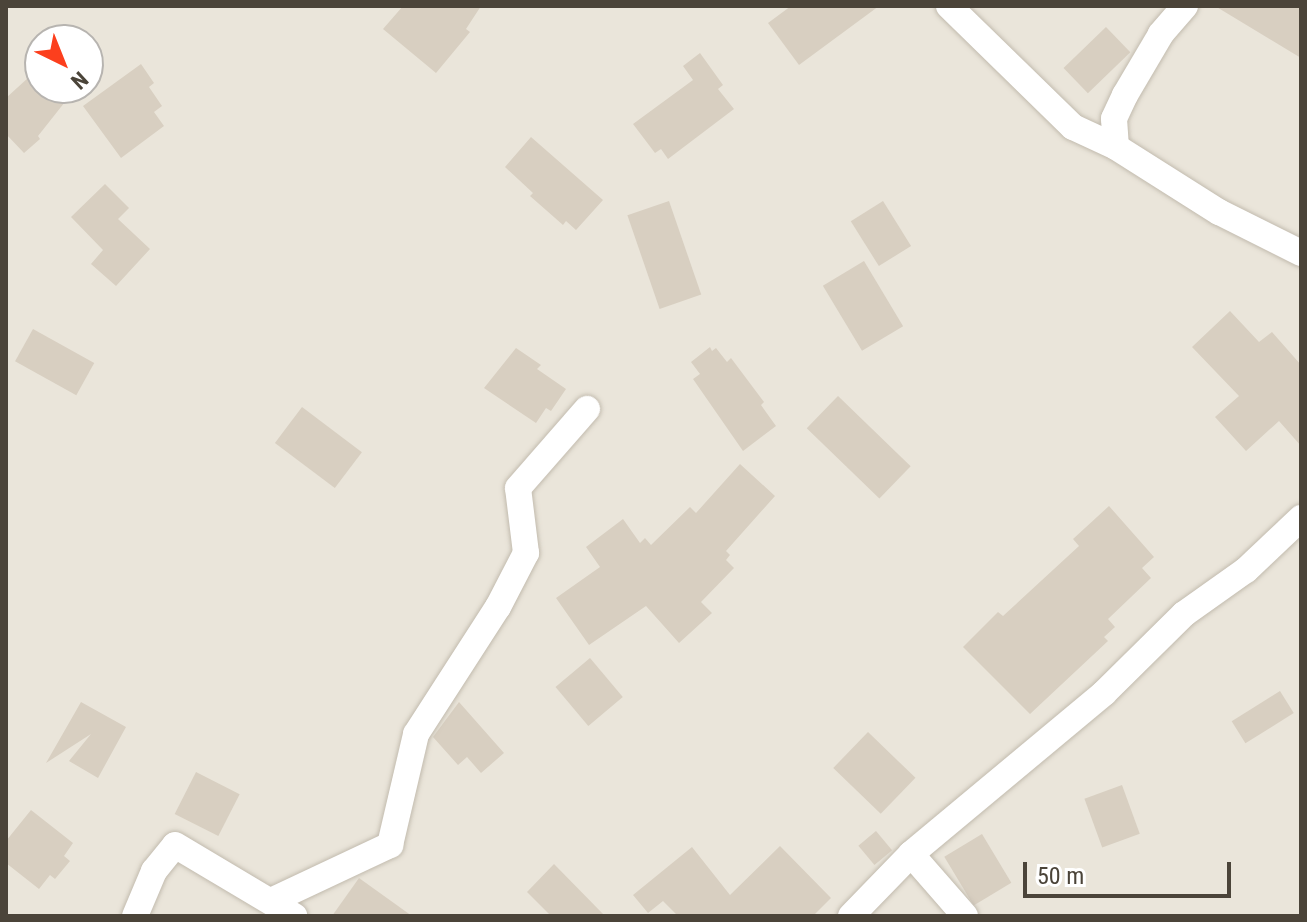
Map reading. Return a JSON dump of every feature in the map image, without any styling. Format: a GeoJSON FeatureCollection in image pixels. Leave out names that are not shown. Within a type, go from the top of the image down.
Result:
{"type":"FeatureCollection","features":[{"type":"Feature","properties":{"kind":"street"},"geometry":{"type":"LineString","coordinates":[[949,6],[1073,127],[1116,147],[1219,212],[1301,253]]}},
{"type":"Feature","properties":{"kind":"street"},"geometry":{"type":"LineString","coordinates":[[1116,147],[1114,119],[1125,95],[1161,34],[1185,6]]}},
{"type":"Feature","properties":{"kind":"street"},"geometry":{"type":"LineString","coordinates":[[271,901],[390,845],[416,734],[498,607],[526,553],[518,488],[587,409]]}},
{"type":"Feature","properties":{"kind":"street"},"geometry":{"type":"LineString","coordinates":[[851,916],[911,854],[1104,693],[1184,614],[1246,570],[1301,518]]}},
{"type":"Feature","properties":{"kind":"street"},"geometry":{"type":"LineString","coordinates":[[135,916],[154,871],[175,845],[294,916]]}},
{"type":"Feature","properties":{"kind":"street"},"geometry":{"type":"LineString","coordinates":[[911,854],[965,916]]}},
{"type":"Feature","properties":{"kind":"shaded area"},"geometry":{"type":"Polygon","coordinates":[[[6,6],[1301,6],[1301,916],[6,916],[6,6]]]}},
{"type":"Feature","properties":{"kind":"building"},"geometry":{"type":"Polygon","coordinates":[[[403,6],[481,6],[466,29],[470,32],[436,73],[383,29],[403,6]]]}},
{"type":"Feature","properties":{"kind":"building"},"geometry":{"type":"Polygon","coordinates":[[[791,6],[879,6],[799,65],[768,23],[791,6]]]}},
{"type":"Feature","properties":{"kind":"building"},"geometry":{"type":"Polygon","coordinates":[[[1215,6],[1301,6],[1301,58],[1215,6]]]}},
{"type":"Feature","properties":{"kind":"building"},"geometry":{"type":"Polygon","coordinates":[[[1106,27],[1130,52],[1088,93],[1064,68],[1106,27]]]}},
{"type":"Feature","properties":{"kind":"building"},"geometry":{"type":"Polygon","coordinates":[[[700,53],[723,85],[718,89],[734,109],[668,159],[661,149],[655,153],[633,124],[693,80],[683,66],[700,53]]]}},
{"type":"Feature","properties":{"kind":"building"},"geometry":{"type":"Polygon","coordinates":[[[141,64],[154,83],[149,87],[162,106],[154,112],[164,126],[121,158],[83,106],[104,104],[104,91],[141,64]]]}},
{"type":"Feature","properties":{"kind":"building"},"geometry":{"type":"Polygon","coordinates":[[[24,82],[24,104],[63,104],[38,136],[40,139],[24,153],[6,134],[6,98],[24,82]]]}},
{"type":"Feature","properties":{"kind":"building"},"geometry":{"type":"Polygon","coordinates":[[[531,137],[603,200],[576,230],[566,221],[563,225],[530,196],[533,193],[505,167],[531,137]]]}},
{"type":"Feature","properties":{"kind":"building"},"geometry":{"type":"Polygon","coordinates":[[[105,184],[129,208],[118,219],[150,249],[116,286],[91,264],[103,250],[71,217],[105,184]]]}},
{"type":"Feature","properties":{"kind":"building"},"geometry":{"type":"Polygon","coordinates":[[[669,201],[701,295],[660,309],[627,215],[669,201]]]}},
{"type":"Feature","properties":{"kind":"building"},"geometry":{"type":"Polygon","coordinates":[[[883,201],[911,246],[879,266],[851,221],[883,201]]]}},
{"type":"Feature","properties":{"kind":"building"},"geometry":{"type":"Polygon","coordinates":[[[864,261],[903,326],[862,351],[823,286],[864,261]]]}},
{"type":"Feature","properties":{"kind":"building"},"geometry":{"type":"Polygon","coordinates":[[[1230,311],[1259,342],[1272,332],[1301,365],[1301,446],[1279,421],[1246,451],[1215,417],[1239,396],[1192,347],[1230,311]]]}},
{"type":"Feature","properties":{"kind":"building"},"geometry":{"type":"Polygon","coordinates":[[[33,329],[94,363],[76,395],[15,361],[33,329]]]}},
{"type":"Feature","properties":{"kind":"building"},"geometry":{"type":"Polygon","coordinates":[[[710,347],[712,351],[716,348],[727,362],[731,358],[764,402],[761,405],[776,426],[743,451],[693,379],[700,374],[691,362],[710,347]]]}},
{"type":"Feature","properties":{"kind":"building"},"geometry":{"type":"Polygon","coordinates":[[[516,348],[541,365],[537,369],[566,389],[551,411],[546,408],[536,423],[484,388],[516,348]]]}},
{"type":"Feature","properties":{"kind":"building"},"geometry":{"type":"Polygon","coordinates":[[[838,396],[911,466],[879,499],[807,428],[838,396]]]}},
{"type":"Feature","properties":{"kind":"building"},"geometry":{"type":"Polygon","coordinates":[[[302,407],[362,452],[335,488],[275,443],[302,407]]]}},
{"type":"Feature","properties":{"kind":"building"},"geometry":{"type":"Polygon","coordinates":[[[740,464],[775,496],[726,551],[730,555],[726,560],[734,568],[701,602],[712,613],[679,643],[646,606],[589,645],[556,598],[600,567],[586,547],[623,519],[640,543],[645,538],[651,545],[690,507],[696,513],[740,464]]]}},
{"type":"Feature","properties":{"kind":"building"},"geometry":{"type":"Polygon","coordinates":[[[1109,506],[1154,557],[1142,568],[1151,578],[1108,619],[1115,627],[1104,637],[1108,641],[1030,714],[963,647],[998,612],[1003,616],[1079,546],[1073,539],[1109,506]]]}},
{"type":"Feature","properties":{"kind":"building"},"geometry":{"type":"Polygon","coordinates":[[[590,658],[623,697],[588,726],[556,687],[590,658]]]}},
{"type":"Feature","properties":{"kind":"building"},"geometry":{"type":"Polygon","coordinates":[[[1280,691],[1294,713],[1245,743],[1232,721],[1280,691]]]}},
{"type":"Feature","properties":{"kind":"building"},"geometry":{"type":"Polygon","coordinates":[[[81,702],[126,727],[98,778],[69,761],[91,734],[46,763],[81,702]]]}},
{"type":"Feature","properties":{"kind":"building"},"geometry":{"type":"Polygon","coordinates":[[[459,702],[504,753],[481,773],[467,757],[458,765],[433,737],[459,702]]]}},
{"type":"Feature","properties":{"kind":"building"},"geometry":{"type":"Polygon","coordinates":[[[868,732],[915,778],[881,814],[833,768],[868,732]]]}},
{"type":"Feature","properties":{"kind":"building"},"geometry":{"type":"Polygon","coordinates":[[[196,772],[240,794],[218,836],[175,814],[196,772]]]}},
{"type":"Feature","properties":{"kind":"building"},"geometry":{"type":"Polygon","coordinates":[[[1122,785],[1140,834],[1102,848],[1084,799],[1122,785]]]}},
{"type":"Feature","properties":{"kind":"building"},"geometry":{"type":"Polygon","coordinates":[[[31,810],[73,843],[64,856],[70,861],[55,879],[50,875],[39,889],[6,863],[6,841],[31,810]]]}},
{"type":"Feature","properties":{"kind":"building"},"geometry":{"type":"Polygon","coordinates":[[[876,831],[892,850],[874,865],[858,846],[876,831]]]}},
{"type":"Feature","properties":{"kind":"building"},"geometry":{"type":"Polygon","coordinates":[[[982,834],[1011,883],[974,906],[944,857],[982,834]]]}},
{"type":"Feature","properties":{"kind":"building"},"geometry":{"type":"Polygon","coordinates":[[[780,846],[831,898],[813,916],[678,916],[663,901],[648,913],[633,895],[692,847],[730,895],[780,846]]]}},
{"type":"Feature","properties":{"kind":"building"},"geometry":{"type":"Polygon","coordinates":[[[554,864],[605,916],[551,916],[527,892],[554,864]]]}},
{"type":"Feature","properties":{"kind":"building"},"geometry":{"type":"Polygon","coordinates":[[[359,878],[412,916],[332,916],[359,878]]]}}]}
